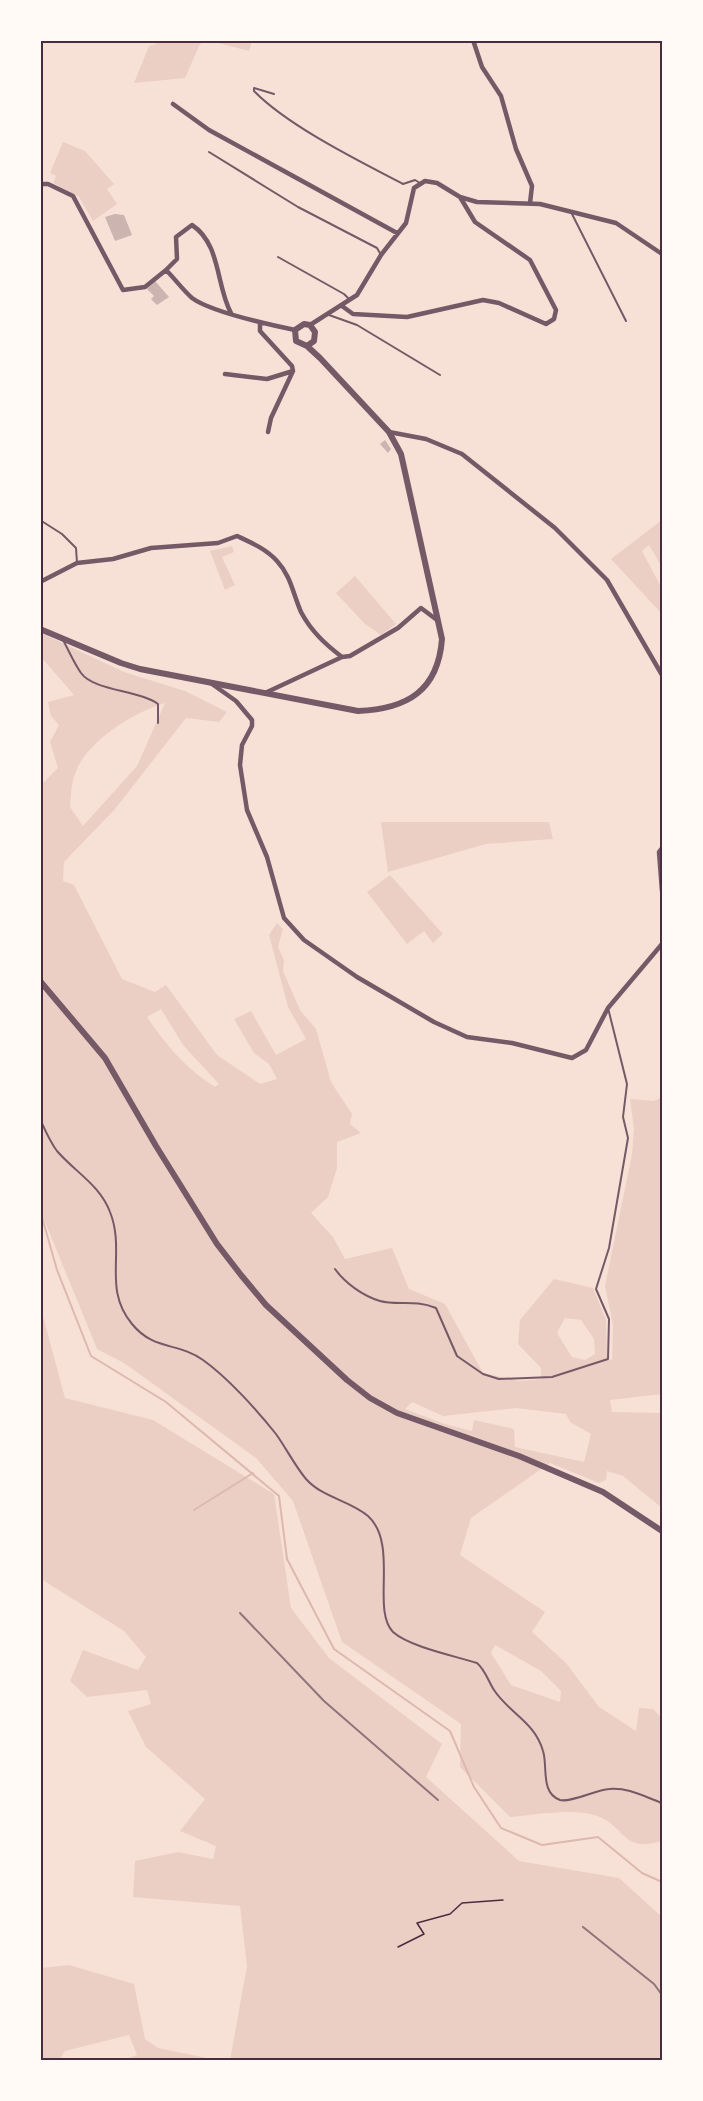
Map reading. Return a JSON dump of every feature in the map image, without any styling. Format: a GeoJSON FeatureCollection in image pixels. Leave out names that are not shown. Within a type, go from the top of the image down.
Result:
{"type":"FeatureCollection","features":[{"type":"Feature","properties":{"kind":"street"},"geometry":{"type":"LineString","coordinates":[[473,40],[482,68],[501,96],[516,149],[532,186],[530,203]]}},
{"type":"Feature","properties":{"kind":"street"},"geometry":{"type":"LineString","coordinates":[[173,104],[220,135],[397,233]]}},
{"type":"Feature","properties":{"kind":"street"},"geometry":{"type":"LineString","coordinates":[[40,629],[121,663],[212,684],[358,711],[383,710],[399,705],[419,693],[436,670],[442,639],[400,454],[389,432],[307,346],[296,341],[296,330],[299,326],[310,325],[342,306],[363,286],[381,255],[406,223],[411,194],[420,183],[437,183],[460,197],[483,203],[530,203],[624,227],[663,254]]}},
{"type":"Feature","properties":{"kind":"street"},"geometry":{"type":"LineString","coordinates":[[40,184],[48,184],[73,196],[123,290],[145,287],[166,270],[177,259],[176,237],[192,225],[213,253],[226,304],[231,313]]}},
{"type":"Feature","properties":{"kind":"street"},"geometry":{"type":"LineString","coordinates":[[342,306],[353,314],[407,317],[483,300],[499,303],[546,324],[554,319],[556,310],[530,260],[475,222],[460,197]]}},
{"type":"Feature","properties":{"kind":"street"},"geometry":{"type":"LineString","coordinates":[[166,270],[192,298],[211,307],[260,323],[296,330]]}},
{"type":"Feature","properties":{"kind":"street"},"geometry":{"type":"LineString","coordinates":[[260,323],[260,331],[292,366],[293,371],[271,418],[268,432]]}},
{"type":"Feature","properties":{"kind":"street"},"geometry":{"type":"LineString","coordinates":[[307,346],[316,337],[310,325]]}},
{"type":"Feature","properties":{"kind":"street"},"geometry":{"type":"LineString","coordinates":[[225,374],[267,379],[293,371]]}},
{"type":"Feature","properties":{"kind":"street"},"geometry":{"type":"LineString","coordinates":[[389,432],[426,439],[462,454],[555,528],[607,580],[663,675]]}},
{"type":"Feature","properties":{"kind":"street"},"geometry":{"type":"LineString","coordinates":[[40,582],[76,564],[112,559],[151,548],[218,543],[237,536],[260,546],[277,561],[291,582],[301,611],[315,634],[342,657]]}},
{"type":"Feature","properties":{"kind":"street"},"geometry":{"type":"LineString","coordinates":[[264,693],[342,657],[350,656],[390,633],[421,609],[439,622]]}},
{"type":"Feature","properties":{"kind":"street"},"geometry":{"type":"LineString","coordinates":[[212,684],[236,701],[252,720],[252,726],[242,746],[240,765],[247,810],[267,857],[284,918],[304,940],[357,977],[467,1037],[512,1043],[572,1058],[586,1050],[608,1008],[663,944]]}},
{"type":"Feature","properties":{"kind":"street"},"geometry":{"type":"LineString","coordinates":[[663,848],[659,852],[663,891]]}},
{"type":"Feature","properties":{"kind":"street"},"geometry":{"type":"LineString","coordinates":[[40,981],[105,1058],[162,1156],[218,1244],[241,1275],[266,1305],[347,1380],[370,1398],[398,1413],[519,1456],[603,1492],[663,1531]]}},
{"type":"Feature","properties":{"kind":"lane"},"geometry":{"type":"LineString","coordinates":[[274,94],[254,88],[254,91],[278,113],[335,146],[403,184],[415,180],[420,183]]}},
{"type":"Feature","properties":{"kind":"lane"},"geometry":{"type":"LineString","coordinates":[[209,152],[298,207],[377,248],[381,255]]}},
{"type":"Feature","properties":{"kind":"lane"},"geometry":{"type":"LineString","coordinates":[[572,214],[626,321]]}},
{"type":"Feature","properties":{"kind":"lane"},"geometry":{"type":"LineString","coordinates":[[278,256],[344,294],[350,300]]}},
{"type":"Feature","properties":{"kind":"lane"},"geometry":{"type":"LineString","coordinates":[[328,314],[357,325],[440,375]]}},
{"type":"Feature","properties":{"kind":"lane"},"geometry":{"type":"LineString","coordinates":[[40,520],[62,534],[75,548],[76,564]]}},
{"type":"Feature","properties":{"kind":"lane"},"geometry":{"type":"LineString","coordinates":[[62,637],[82,675],[115,691],[148,697],[158,704],[158,723]]}},
{"type":"Feature","properties":{"kind":"lane"},"geometry":{"type":"LineString","coordinates":[[335,1269],[344,1281],[381,1301],[420,1302],[436,1308],[457,1356],[483,1374],[499,1379],[552,1377],[608,1359],[609,1319],[596,1289],[609,1248],[624,1174],[628,1138],[623,1117],[627,1084],[608,1008]]}},
{"type":"Feature","properties":{"kind":"lane"},"geometry":{"type":"LineString","coordinates":[[40,1119],[56,1149],[101,1194],[111,1213],[116,1236],[116,1293],[131,1323],[147,1339],[164,1347],[178,1347],[203,1360],[275,1433],[315,1487],[368,1516],[376,1526],[384,1561],[386,1588],[383,1612],[386,1623],[394,1632],[412,1642],[477,1663],[484,1670],[494,1691],[533,1728],[540,1740],[544,1753],[547,1784],[556,1798],[564,1801],[611,1789],[630,1791],[663,1802]]}},
{"type":"Feature","properties":{"kind":"path"},"geometry":{"type":"LineString","coordinates":[[398,1947],[424,1934],[417,1923],[450,1914],[462,1903],[503,1900]]}},
{"type":"Feature","properties":{"kind":"shaded area"},"geometry":{"type":"Polygon","coordinates":[[[166,40],[252,41],[249,51],[210,41],[200,44],[185,78],[134,83],[149,46],[166,40]]]}},
{"type":"Feature","properties":{"kind":"shaded area"},"geometry":{"type":"Polygon","coordinates":[[[63,142],[85,151],[114,184],[107,189],[117,204],[93,221],[79,197],[53,183],[56,176],[50,173],[63,142]]]}},
{"type":"Feature","properties":{"kind":"shaded area"},"geometry":{"type":"Polygon","coordinates":[[[662,520],[662,567],[649,545],[642,551],[662,589],[662,614],[611,559],[662,520]]]}},
{"type":"Feature","properties":{"kind":"shaded area"},"geometry":{"type":"Polygon","coordinates":[[[232,546],[234,552],[222,557],[235,585],[225,590],[210,551],[232,546]]]}},
{"type":"Feature","properties":{"kind":"shaded area"},"geometry":{"type":"Polygon","coordinates":[[[355,576],[396,624],[381,635],[365,624],[336,593],[355,576]]]}},
{"type":"Feature","properties":{"kind":"shaded area"},"geometry":{"type":"Polygon","coordinates":[[[41,633],[124,672],[185,691],[227,712],[219,722],[186,718],[115,809],[64,862],[63,881],[74,885],[122,979],[155,992],[166,985],[217,1055],[260,1084],[277,1079],[269,1064],[254,1053],[234,1019],[251,1011],[276,1055],[306,1039],[288,1007],[269,935],[277,923],[283,929],[278,947],[284,960],[283,971],[300,1010],[316,1029],[331,1082],[352,1114],[350,1124],[361,1133],[337,1142],[337,1168],[328,1197],[311,1213],[333,1237],[345,1259],[392,1248],[409,1289],[445,1304],[483,1373],[519,1381],[541,1379],[541,1368],[518,1344],[520,1320],[554,1279],[593,1288],[606,1320],[607,1359],[612,1360],[613,1325],[605,1286],[632,1154],[634,1129],[630,1099],[654,1101],[662,1097],[662,1394],[610,1400],[612,1412],[662,1413],[662,1508],[623,1476],[607,1471],[606,1480],[599,1483],[550,1463],[471,1518],[460,1555],[545,1612],[532,1632],[566,1663],[599,1707],[636,1731],[639,1708],[653,1709],[662,1718],[662,1841],[650,1844],[633,1842],[602,1818],[581,1812],[510,1817],[460,1767],[461,1724],[342,1642],[293,1501],[256,1458],[124,1363],[97,1349],[41,1212],[40,786],[58,768],[50,742],[59,725],[51,716],[48,702],[74,695],[41,657],[41,633]],[[165,703],[153,707],[112,730],[80,762],[73,782],[70,807],[83,826],[137,766],[165,703]],[[161,1009],[147,1017],[169,1047],[186,1064],[215,1087],[219,1084],[183,1045],[161,1009]],[[565,1318],[557,1333],[572,1357],[585,1360],[595,1354],[594,1339],[581,1320],[565,1318]],[[412,1402],[405,1409],[472,1431],[474,1420],[514,1429],[515,1447],[584,1462],[591,1434],[570,1422],[566,1414],[516,1408],[443,1416],[412,1402]],[[495,1645],[491,1653],[511,1685],[560,1702],[561,1691],[541,1671],[495,1645]]]}},
{"type":"Feature","properties":{"kind":"shaded area"},"geometry":{"type":"Polygon","coordinates":[[[381,822],[549,822],[553,839],[486,844],[388,872],[381,822]]]}},
{"type":"Feature","properties":{"kind":"shaded area"},"geometry":{"type":"Polygon","coordinates":[[[390,875],[443,934],[433,943],[424,931],[407,944],[367,892],[390,875]]]}},
{"type":"Feature","properties":{"kind":"shaded area"},"geometry":{"type":"Polygon","coordinates":[[[40,1305],[65,1398],[153,1420],[274,1494],[291,1608],[329,1658],[442,1744],[426,1777],[519,1861],[619,1878],[662,1917],[662,2060],[230,2060],[247,1966],[240,1906],[133,1897],[135,1861],[178,1852],[213,1859],[216,1846],[180,1831],[205,1799],[146,1747],[128,1711],[151,1704],[147,1690],[87,1697],[70,1681],[83,1650],[138,1670],[146,1657],[124,1631],[41,1579],[40,1305]]]}},
{"type":"Feature","properties":{"kind":"shaded area"},"geometry":{"type":"Polygon","coordinates":[[[69,1965],[134,1984],[145,2039],[158,2048],[217,2060],[123,2060],[137,2055],[129,2035],[65,2051],[59,2060],[41,2060],[41,1968],[69,1965]]]}},
{"type":"Feature","properties":{"kind":"building"},"geometry":{"type":"Polygon","coordinates":[[[115,214],[124,215],[132,235],[115,241],[105,217],[115,214]]]}},
{"type":"Feature","properties":{"kind":"building"},"geometry":{"type":"Polygon","coordinates":[[[155,281],[169,297],[157,305],[151,299],[154,296],[147,289],[155,281]]]}},
{"type":"Feature","properties":{"kind":"building"},"geometry":{"type":"Polygon","coordinates":[[[385,440],[391,449],[388,453],[380,444],[385,440]]]}},
{"type":"Feature","properties":{"kind":"waterway"},"geometry":{"type":"LineString","coordinates":[[40,1210],[57,1270],[91,1356],[166,1402],[279,1496],[287,1559],[334,1649],[450,1731],[474,1787],[501,1828],[542,1845],[598,1837],[642,1873],[662,1882]]}},
{"type":"Feature","properties":{"kind":"waterway"},"geometry":{"type":"LineString","coordinates":[[194,1510],[253,1473]]}},
{"type":"Feature","properties":{"kind":"railway"},"geometry":{"type":"LineString","coordinates":[[240,1613],[324,1701],[438,1800]]}},
{"type":"Feature","properties":{"kind":"railway"},"geometry":{"type":"LineString","coordinates":[[583,1927],[654,1984],[662,1995]]}}]}
